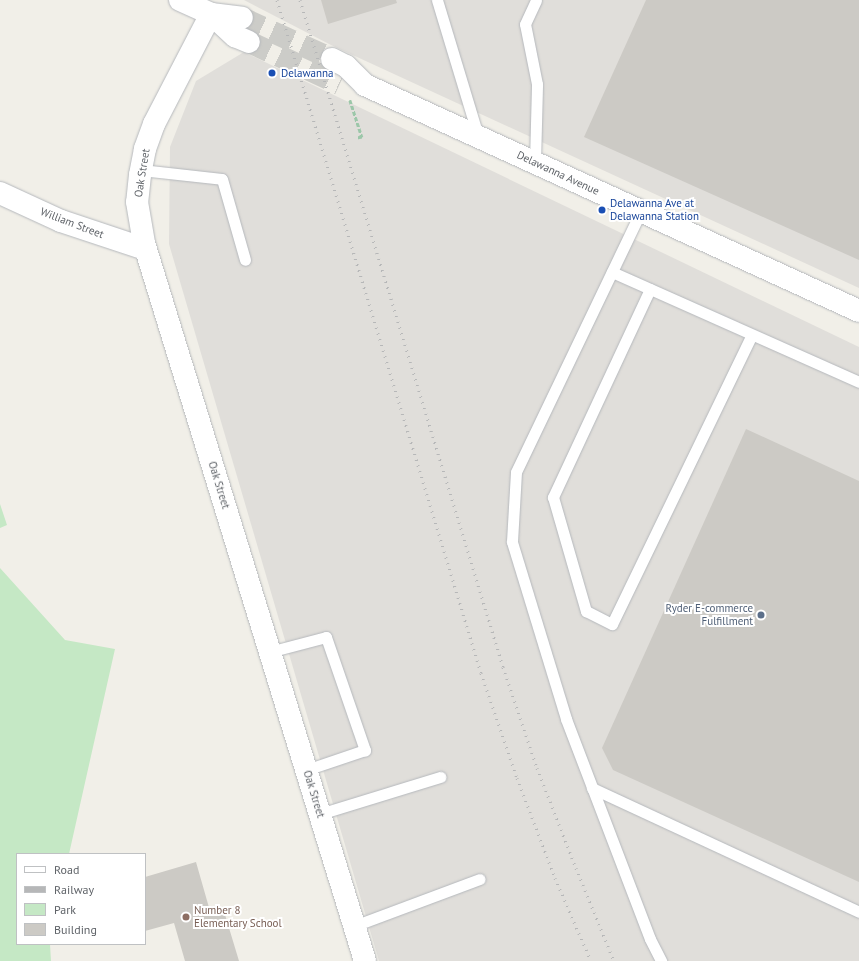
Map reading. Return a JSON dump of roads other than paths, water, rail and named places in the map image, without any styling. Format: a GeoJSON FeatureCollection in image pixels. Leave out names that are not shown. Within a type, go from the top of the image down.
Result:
{"type":"FeatureCollection","features":[{"type":"Feature","properties":{"kind":"street"},"geometry":{"type":"LineString","coordinates":[[180,0],[211,14],[242,18]]}},
{"type":"Feature","properties":{"kind":"street"},"geometry":{"type":"LineString","coordinates":[[211,14],[235,36],[249,42]]}},
{"type":"Feature","properties":{"kind":"street","name":"Oak Street"},"geometry":{"type":"LineString","coordinates":[[211,14],[154,124],[145,149],[137,202],[145,249],[189,387],[365,961]]}},
{"type":"Feature","properties":{"kind":"street","name":"Delawanna Avenue"},"geometry":{"type":"LineString","coordinates":[[332,60],[346,66],[351,89],[478,136],[859,311]]}},
{"type":"Feature","properties":{"kind":"street","name":"William Street"},"geometry":{"type":"LineString","coordinates":[[0,193],[61,221],[145,249]]}},
{"type":"Feature","properties":{"kind":"lane"},"geometry":{"type":"LineString","coordinates":[[437,0],[478,136]]}},
{"type":"Feature","properties":{"kind":"lane"},"geometry":{"type":"LineString","coordinates":[[535,162],[537,84],[525,24],[536,0]]}},
{"type":"Feature","properties":{"kind":"lane"},"geometry":{"type":"LineString","coordinates":[[141,170],[222,179],[245,260]]}},
{"type":"Feature","properties":{"kind":"lane"},"geometry":{"type":"LineString","coordinates":[[641,211],[516,472],[512,542],[566,719],[650,939],[661,961]]}},
{"type":"Feature","properties":{"kind":"lane"},"geometry":{"type":"LineString","coordinates":[[612,272],[859,382]]}},
{"type":"Feature","properties":{"kind":"lane"},"geometry":{"type":"LineString","coordinates":[[650,289],[553,497],[586,610],[612,624],[752,335]]}},
{"type":"Feature","properties":{"kind":"lane"},"geometry":{"type":"LineString","coordinates":[[269,652],[326,636],[364,750],[306,770]]}},
{"type":"Feature","properties":{"kind":"lane"},"geometry":{"type":"LineString","coordinates":[[320,814],[440,777]]}},
{"type":"Feature","properties":{"kind":"lane"},"geometry":{"type":"LineString","coordinates":[[592,788],[859,912]]}},
{"type":"Feature","properties":{"kind":"lane"},"geometry":{"type":"LineString","coordinates":[[354,926],[480,879]]}},
{"type":"Feature","properties":{"kind":"tunnel"},"geometry":{"type":"LineString","coordinates":[[242,18],[332,59]]}},
{"type":"Feature","properties":{"kind":"tunnel"},"geometry":{"type":"LineString","coordinates":[[249,42],[340,84]]}},
{"type":"Feature","properties":{"kind":"railway"},"geometry":{"type":"LineString","coordinates":[[277,0],[481,673],[517,778],[555,878],[591,961]]}},
{"type":"Feature","properties":{"kind":"railway"},"geometry":{"type":"LineString","coordinates":[[300,0],[503,667],[537,768],[614,961]]}},
{"type":"Feature","properties":{"kind":"place","name":"Delawanna"},"geometry":{"type":"Point","coordinates":[272,73]}},
{"type":"Feature","properties":{"kind":"place","name":"Delawanna Ave at Delawanna Station"},"geometry":{"type":"Point","coordinates":[602,210]}},
{"type":"Feature","properties":{"kind":"place","name":"Ryder E-commerce Fulfillment"},"geometry":{"type":"Point","coordinates":[761,615]}},
{"type":"Feature","properties":{"kind":"place","name":"Number 8 Elementary School"},"geometry":{"type":"Point","coordinates":[186,917]}}]}
